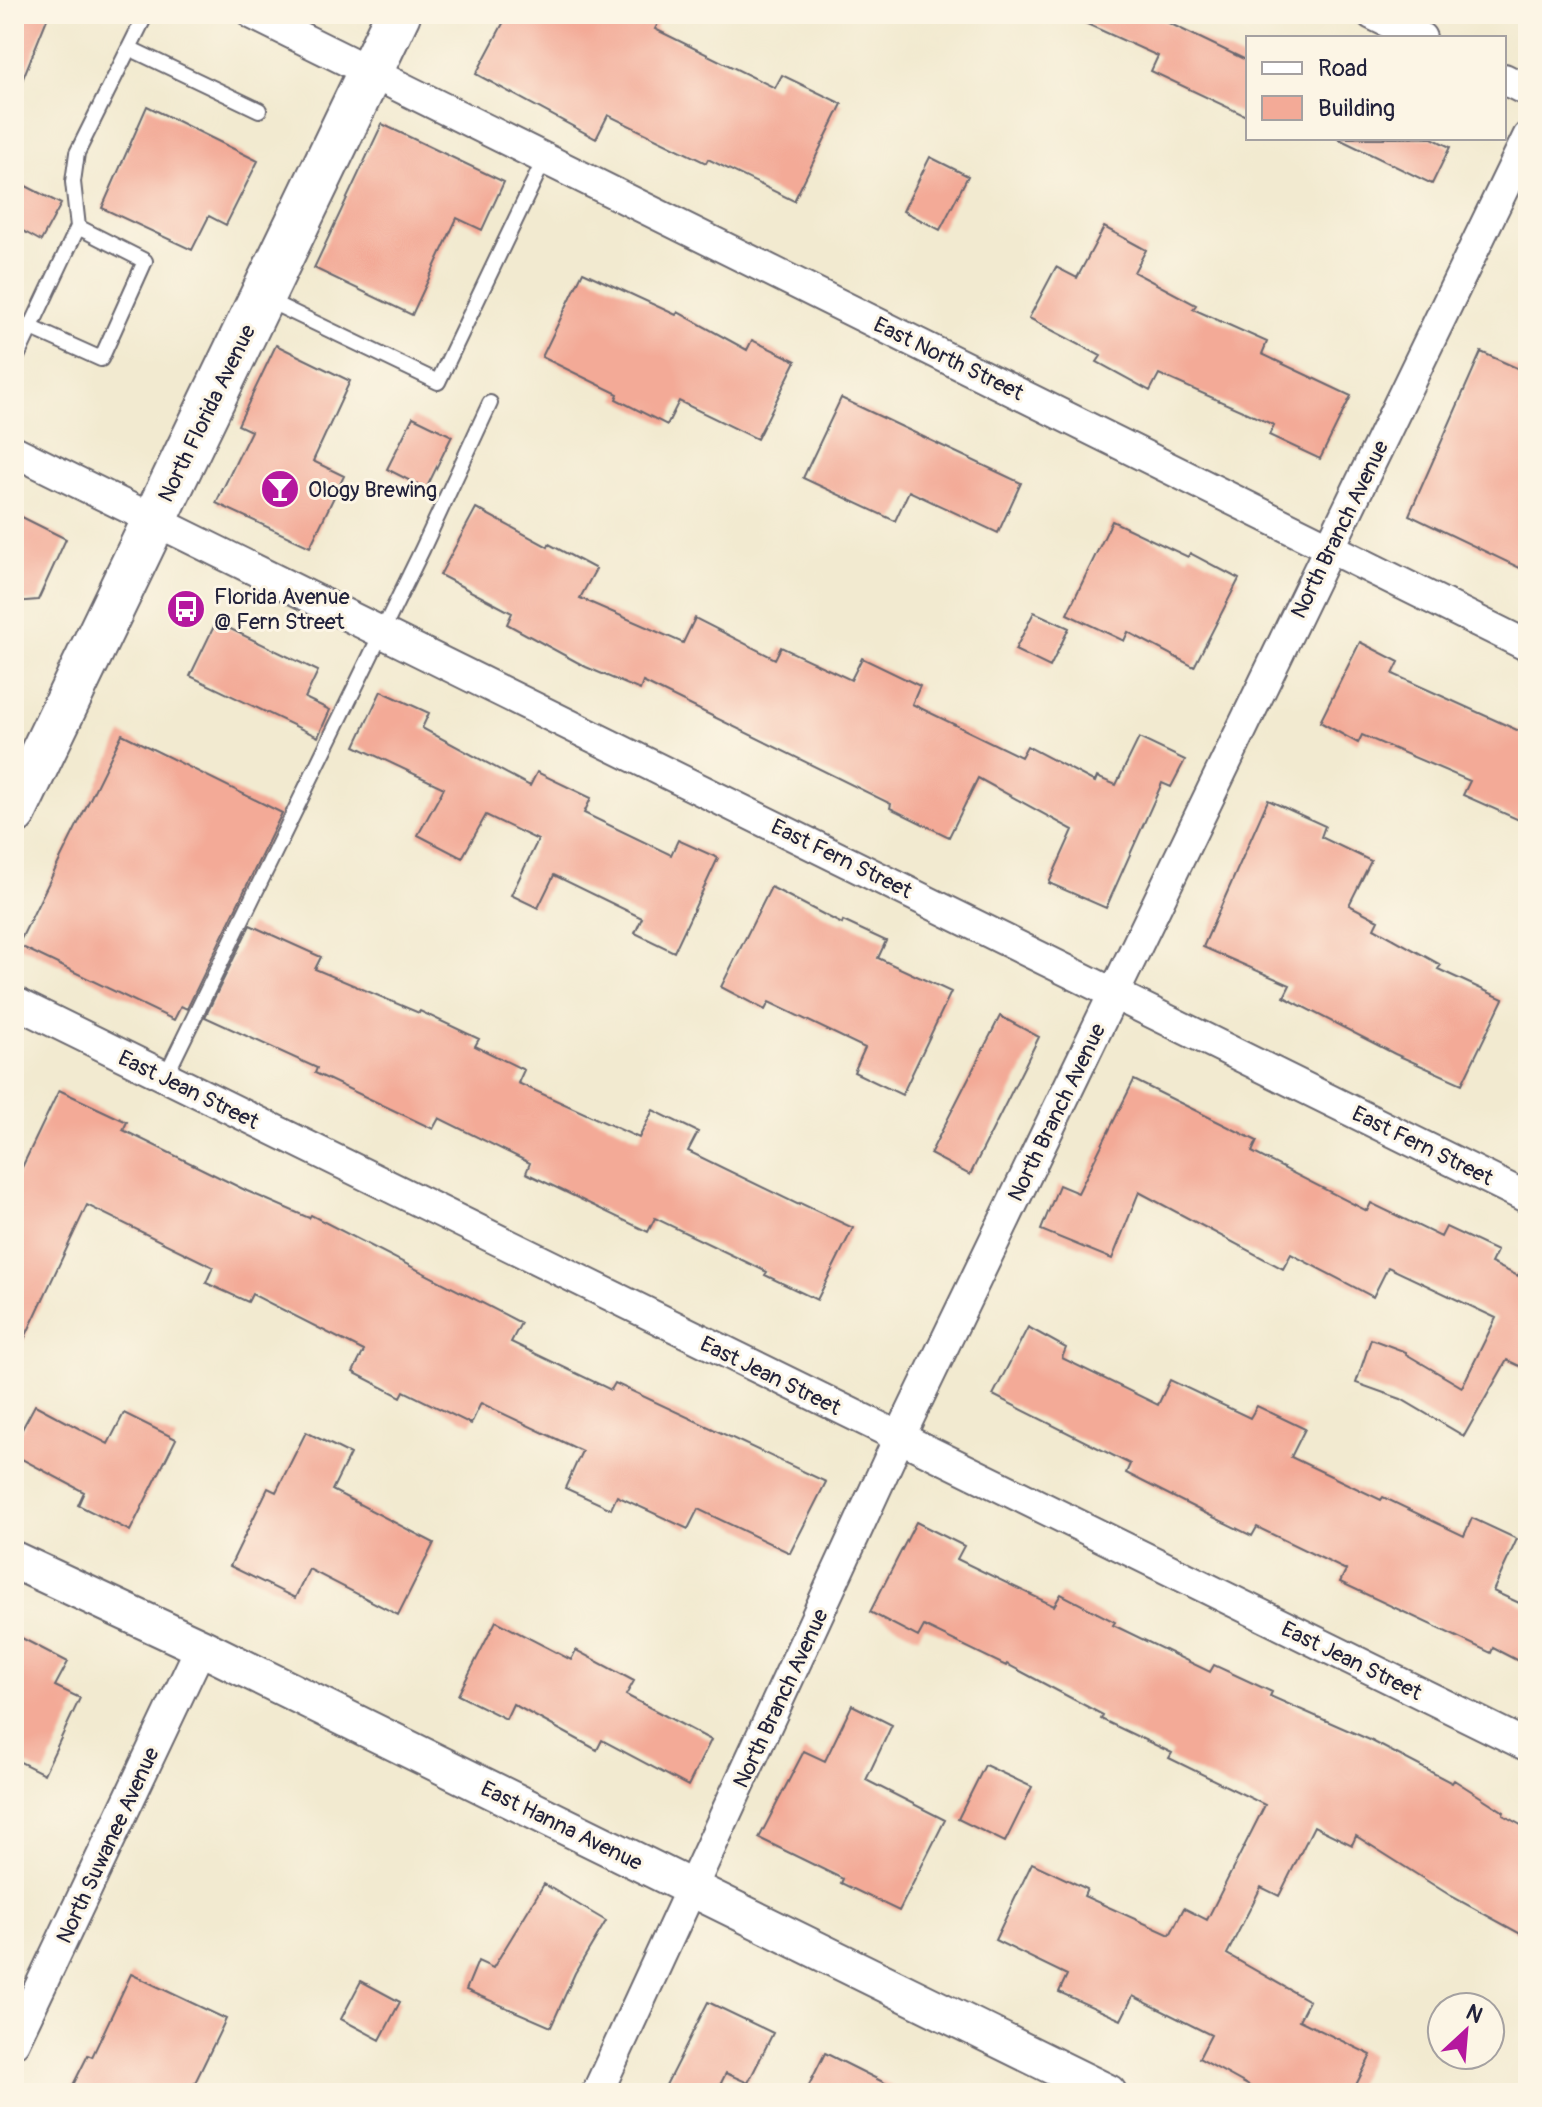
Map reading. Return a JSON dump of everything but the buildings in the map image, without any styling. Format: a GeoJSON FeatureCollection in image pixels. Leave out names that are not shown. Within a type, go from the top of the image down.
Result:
{"type":"FeatureCollection","features":[{"type":"Feature","properties":{"kind":"main road","name":"North Florida Avenue"},"geometry":{"type":"LineString","coordinates":[[14,812],[398,14]]}},
{"type":"Feature","properties":{"kind":"street","name":"East North Street"},"geometry":{"type":"LineString","coordinates":[[253,14],[1528,646]]}},
{"type":"Feature","properties":{"kind":"street"},"geometry":{"type":"LineString","coordinates":[[1372,14],[1417,36]]}},
{"type":"Feature","properties":{"kind":"street"},"geometry":{"type":"LineString","coordinates":[[1506,80],[1528,91]]}},
{"type":"Feature","properties":{"kind":"street","name":"North Branch Avenue"},"geometry":{"type":"LineString","coordinates":[[597,2093],[899,1438],[1528,137]]}},
{"type":"Feature","properties":{"kind":"street","name":"East Fern Street"},"geometry":{"type":"LineString","coordinates":[[14,451],[1528,1198]]}},
{"type":"Feature","properties":{"kind":"street","name":"East Jean Street"},"geometry":{"type":"LineString","coordinates":[[14,1002],[1528,1746]]}},
{"type":"Feature","properties":{"kind":"street","name":"East Hanna Avenue"},"geometry":{"type":"LineString","coordinates":[[14,1560],[201,1647],[1108,2093]]}},
{"type":"Feature","properties":{"kind":"street","name":"North Suwanee Avenue"},"geometry":{"type":"LineString","coordinates":[[14,2042],[201,1647]]}},
{"type":"Feature","properties":{"kind":"lane"},"geometry":{"type":"LineString","coordinates":[[14,363],[78,227],[73,182],[77,153],[146,14]]}},
{"type":"Feature","properties":{"kind":"lane"},"geometry":{"type":"LineString","coordinates":[[129,48],[259,110]]}},
{"type":"Feature","properties":{"kind":"lane"},"geometry":{"type":"LineString","coordinates":[[261,297],[438,382],[545,158]]}},
{"type":"Feature","properties":{"kind":"lane"},"geometry":{"type":"LineString","coordinates":[[32,328],[101,359],[145,261],[78,227]]}},
{"type":"Feature","properties":{"kind":"lane"},"geometry":{"type":"LineString","coordinates":[[165,1077],[490,403]]}},
{"type":"Feature","properties":{"kind":"place","name":"Ology Brewing"},"geometry":{"type":"Point","coordinates":[280,489]}},
{"type":"Feature","properties":{"kind":"place","name":"Florida Avenue @ Fern Street"},"geometry":{"type":"Point","coordinates":[186,609]}}]}
